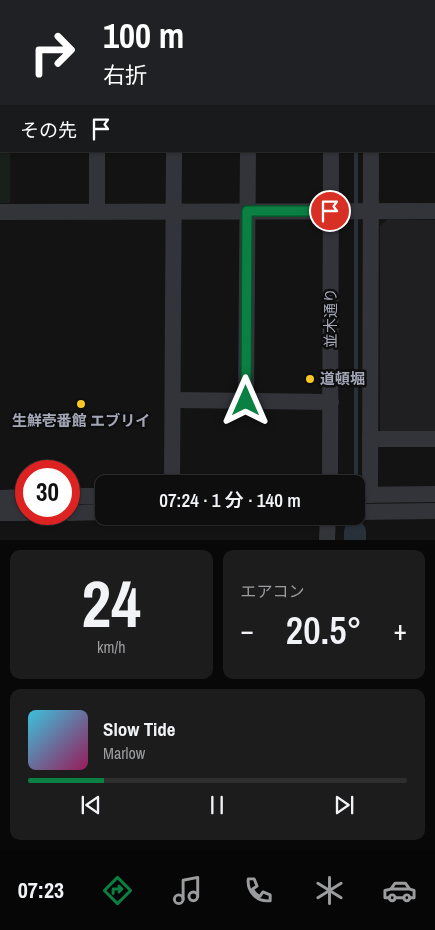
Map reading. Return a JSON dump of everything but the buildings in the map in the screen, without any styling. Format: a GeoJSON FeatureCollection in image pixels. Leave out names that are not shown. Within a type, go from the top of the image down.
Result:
{"type":"FeatureCollection","features":[{"type":"Feature","properties":{"kind":"street"},"geometry":{"type":"LineString","coordinates":[[96,211],[97,152]]}},
{"type":"Feature","properties":{"kind":"street"},"geometry":{"type":"LineString","coordinates":[[172,475],[174,152]]}},
{"type":"Feature","properties":{"kind":"street"},"geometry":{"type":"LineString","coordinates":[[246,401],[248,152]]}},
{"type":"Feature","properties":{"kind":"street","name":"並木通り"},"geometry":{"type":"LineString","coordinates":[[330,475],[338,211],[331,152]]}},
{"type":"Feature","properties":{"kind":"street"},"geometry":{"type":"LineString","coordinates":[[365,479],[370,440],[367,211],[371,152]]}},
{"type":"Feature","properties":{"kind":"street"},"geometry":{"type":"LineString","coordinates":[[0,212],[435,211]]}},
{"type":"Feature","properties":{"kind":"street"},"geometry":{"type":"LineString","coordinates":[[174,400],[331,402]]}},
{"type":"Feature","properties":{"kind":"street"},"geometry":{"type":"LineString","coordinates":[[370,440],[435,439]]}},
{"type":"Feature","properties":{"kind":"street"},"geometry":{"type":"LineString","coordinates":[[365,502],[435,494]]}},
{"type":"Feature","properties":{"kind":"street"},"geometry":{"type":"LineString","coordinates":[[80,496],[95,496]]}},
{"type":"Feature","properties":{"kind":"street"},"geometry":{"type":"LineString","coordinates":[[0,498],[15,497]]}},
{"type":"Feature","properties":{"kind":"street"},"geometry":{"type":"LineString","coordinates":[[365,502],[435,511]]}},
{"type":"Feature","properties":{"kind":"street"},"geometry":{"type":"LineString","coordinates":[[80,512],[95,512]]}},
{"type":"Feature","properties":{"kind":"street"},"geometry":{"type":"LineString","coordinates":[[0,513],[15,513]]}},
{"type":"Feature","properties":{"kind":"street"},"geometry":{"type":"LineString","coordinates":[[327,540],[328,525]]}},
{"type":"Feature","properties":{"kind":"shaded area"},"geometry":{"type":"Polygon","coordinates":[[[0,152],[10,152],[10,203],[0,203],[0,152]]]}},
{"type":"Feature","properties":{"kind":"shaded area"},"geometry":{"type":"Polygon","coordinates":[[[388,219],[435,220],[435,433],[380,434],[380,226],[388,219]]]}},
{"type":"Feature","properties":{"kind":"waterway"},"geometry":{"type":"LineString","coordinates":[[356,152],[356,206]]}},
{"type":"Feature","properties":{"kind":"waterway"},"geometry":{"type":"LineString","coordinates":[[356,216],[356,475]]}},
{"type":"Feature","properties":{"kind":"waterway"},"geometry":{"type":"LineString","coordinates":[[355,525],[355,532]]}},
{"type":"Feature","properties":{"kind":"waterway"},"geometry":{"type":"LineString","coordinates":[[355,532],[355,540]]}},
{"type":"Feature","properties":{"kind":"place","name":"道頓堀"},"geometry":{"type":"Point","coordinates":[310,379]}},
{"type":"Feature","properties":{"kind":"place","name":"生鮮壱番館 エブリイ"},"geometry":{"type":"Point","coordinates":[81,404]}},
{"type":"Feature","properties":{"kind":"route"},"geometry":{"type":"LineString","coordinates":[[246,401],[247,211],[330,211]]}}]}
